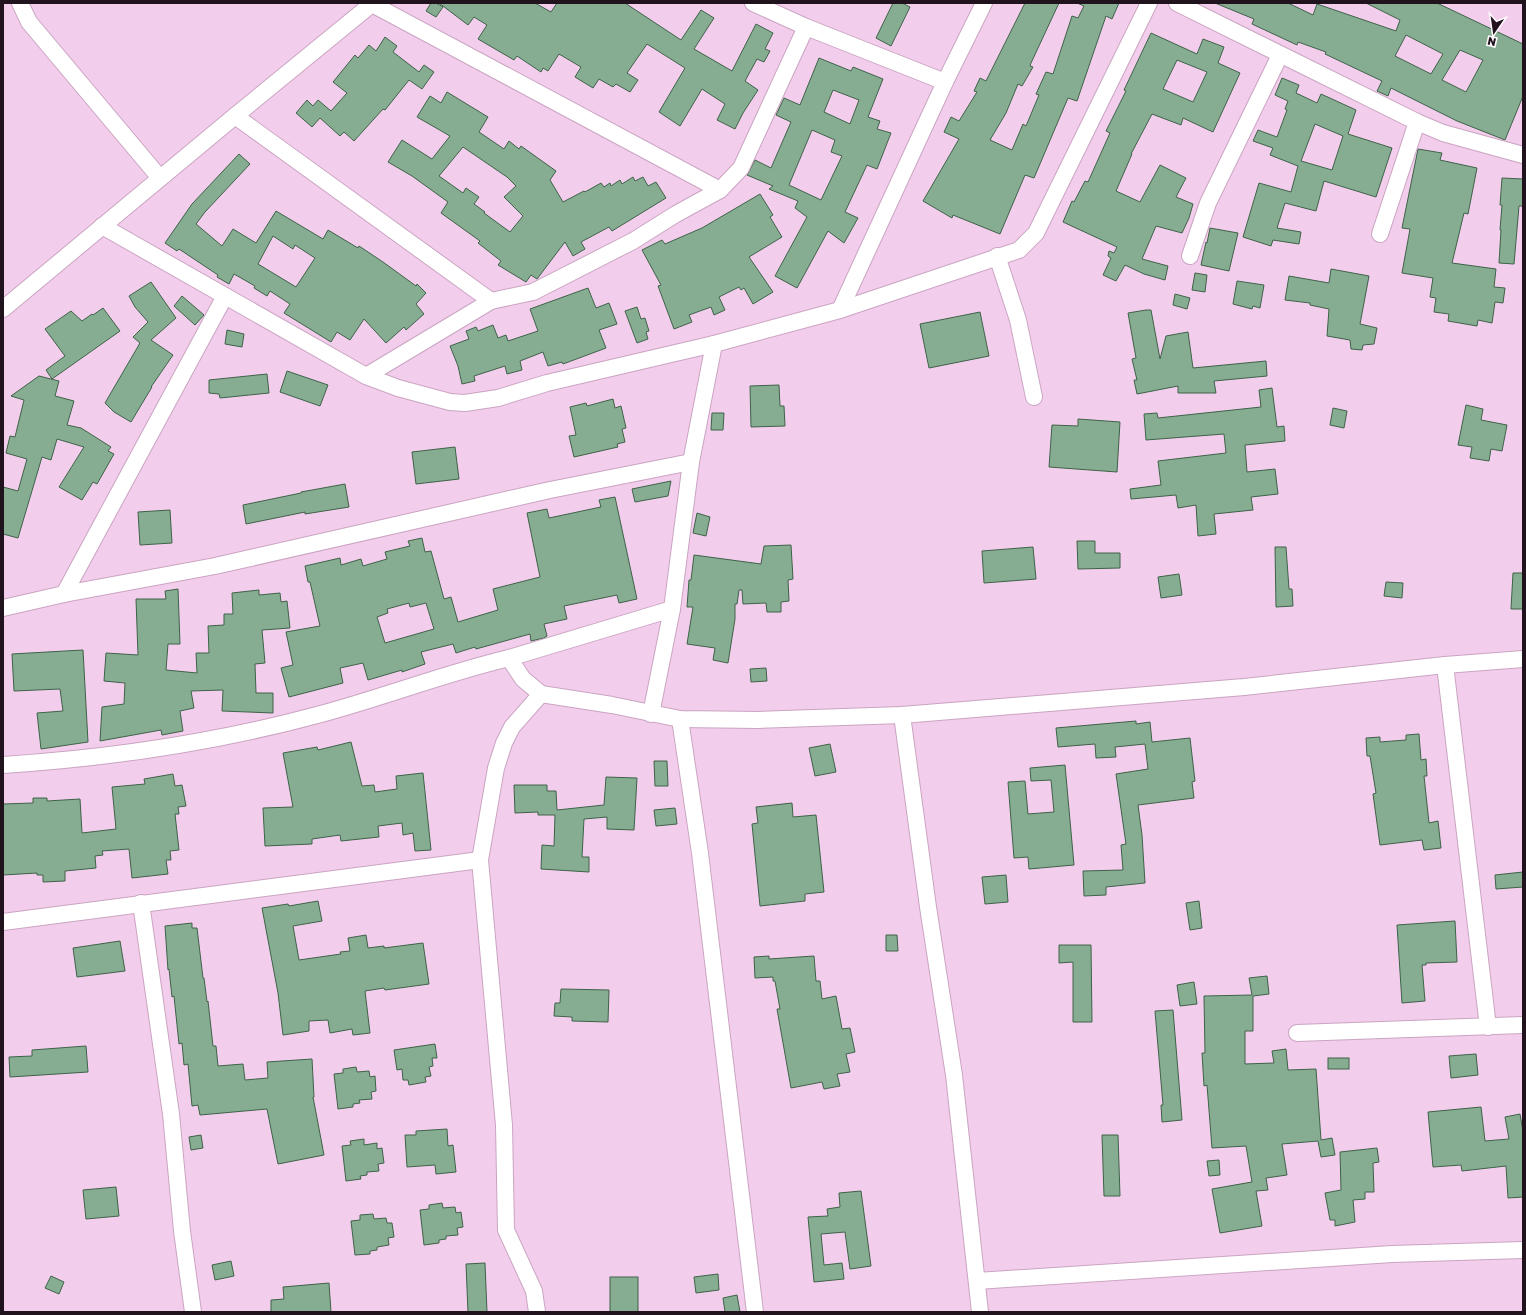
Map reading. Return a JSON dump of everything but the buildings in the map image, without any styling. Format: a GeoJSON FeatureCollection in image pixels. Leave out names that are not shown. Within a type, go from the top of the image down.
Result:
{"type":"FeatureCollection","features":[{"type":"Feature","properties":{"kind":"street"},"geometry":{"type":"LineString","coordinates":[[20,3],[29,22],[160,178]]}},
{"type":"Feature","properties":{"kind":"street"},"geometry":{"type":"LineString","coordinates":[[3,309],[372,3],[720,190]]}},
{"type":"Feature","properties":{"kind":"street"},"geometry":{"type":"LineString","coordinates":[[752,3],[806,27],[945,82]]}},
{"type":"Feature","properties":{"kind":"street"},"geometry":{"type":"LineString","coordinates":[[840,310],[945,82],[984,3]]}},
{"type":"Feature","properties":{"kind":"street"},"geometry":{"type":"LineString","coordinates":[[102,226],[366,376],[434,399],[450,402],[465,403],[498,398],[547,383],[714,344],[840,310],[997,256],[1019,250],[1036,233],[1149,3]]}},
{"type":"Feature","properties":{"kind":"street"},"geometry":{"type":"LineString","coordinates":[[1177,3],[1417,122],[1443,133],[1523,155]]}},
{"type":"Feature","properties":{"kind":"street"},"geometry":{"type":"LineString","coordinates":[[366,376],[491,301],[533,292],[633,241],[676,214],[720,190],[741,168],[806,27]]}},
{"type":"Feature","properties":{"kind":"street"},"geometry":{"type":"LineString","coordinates":[[1190,256],[1208,203],[1280,55]]}},
{"type":"Feature","properties":{"kind":"street"},"geometry":{"type":"LineString","coordinates":[[235,116],[491,301]]}},
{"type":"Feature","properties":{"kind":"street"},"geometry":{"type":"LineString","coordinates":[[1380,234],[1417,122]]}},
{"type":"Feature","properties":{"kind":"street"},"geometry":{"type":"LineString","coordinates":[[997,256],[1018,320],[1034,397]]}},
{"type":"Feature","properties":{"kind":"street"},"geometry":{"type":"LineString","coordinates":[[64,594],[225,296]]}},
{"type":"Feature","properties":{"kind":"street"},"geometry":{"type":"LineString","coordinates":[[651,714],[672,609],[691,462],[714,344]]}},
{"type":"Feature","properties":{"kind":"street"},"geometry":{"type":"LineString","coordinates":[[3,608],[64,594],[215,566],[550,490],[691,462]]}},
{"type":"Feature","properties":{"kind":"street"},"geometry":{"type":"LineString","coordinates":[[3,765],[107,756],[184,744],[320,714],[479,665],[509,658],[672,609]]}},
{"type":"Feature","properties":{"kind":"street"},"geometry":{"type":"LineString","coordinates":[[509,658],[523,679],[541,694],[612,705],[680,719],[758,720],[902,715],[1244,687],[1445,665],[1523,659]]}},
{"type":"Feature","properties":{"kind":"street"},"geometry":{"type":"LineString","coordinates":[[1445,665],[1488,1027]]}},
{"type":"Feature","properties":{"kind":"street"},"geometry":{"type":"LineString","coordinates":[[537,1312],[534,1291],[506,1230],[504,1125],[480,860],[496,768],[504,743],[512,727],[541,694]]}},
{"type":"Feature","properties":{"kind":"street"},"geometry":{"type":"LineString","coordinates":[[902,715],[928,907],[954,1075],[980,1312]]}},
{"type":"Feature","properties":{"kind":"street"},"geometry":{"type":"LineString","coordinates":[[680,719],[700,853],[755,1312]]}},
{"type":"Feature","properties":{"kind":"street"},"geometry":{"type":"LineString","coordinates":[[3,922],[480,860]]}},
{"type":"Feature","properties":{"kind":"street"},"geometry":{"type":"LineString","coordinates":[[141,903],[171,1114],[182,1231],[193,1312]]}},
{"type":"Feature","properties":{"kind":"street"},"geometry":{"type":"LineString","coordinates":[[1297,1032],[1523,1025]]}},
{"type":"Feature","properties":{"kind":"street"},"geometry":{"type":"LineString","coordinates":[[977,1281],[1392,1254],[1523,1250]]}}]}
